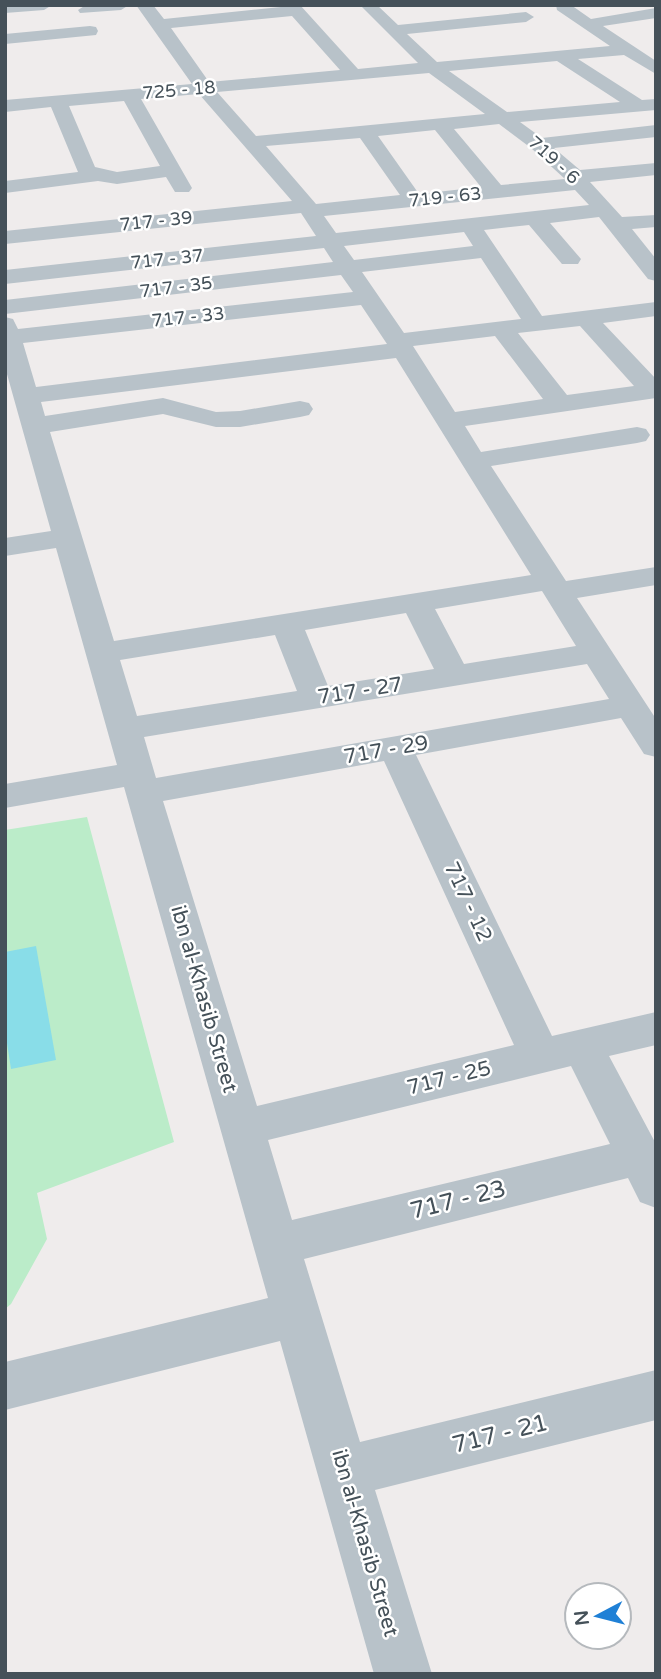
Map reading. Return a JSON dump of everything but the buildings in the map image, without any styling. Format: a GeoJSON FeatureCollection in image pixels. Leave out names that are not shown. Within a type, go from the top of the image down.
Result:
{"type":"FeatureCollection","features":[{"type":"Feature","properties":{"kind":"street"},"geometry":{"type":"LineString","coordinates":[[5,8],[44,5]]}},
{"type":"Feature","properties":{"kind":"street"},"geometry":{"type":"LineString","coordinates":[[5,39],[121,5]]}},
{"type":"Feature","properties":{"kind":"street"},"geometry":{"type":"LineString","coordinates":[[370,7],[396,6]]}},
{"type":"Feature","properties":{"kind":"street","name":"719 - 6"},"geometry":{"type":"LineString","coordinates":[[370,7],[432,68],[538,144],[578,180],[653,267]]}},
{"type":"Feature","properties":{"kind":"street"},"geometry":{"type":"LineString","coordinates":[[563,7],[625,50],[651,63]]}},
{"type":"Feature","properties":{"kind":"street"},"geometry":{"type":"LineString","coordinates":[[152,15],[294,8],[353,74]]}},
{"type":"Feature","properties":{"kind":"street"},"geometry":{"type":"LineString","coordinates":[[588,23],[656,13]]}},
{"type":"Feature","properties":{"kind":"street"},"geometry":{"type":"LineString","coordinates":[[152,15],[204,88],[308,209],[330,240],[400,345],[595,653],[646,725]]}},
{"type":"Feature","properties":{"kind":"street"},"geometry":{"type":"LineString","coordinates":[[5,23],[87,16]]}},
{"type":"Feature","properties":{"kind":"street"},"geometry":{"type":"LineString","coordinates":[[87,16],[99,51]]}},
{"type":"Feature","properties":{"kind":"street"},"geometry":{"type":"LineString","coordinates":[[394,30],[526,17]]}},
{"type":"Feature","properties":{"kind":"street","name":"725 - 18"},"geometry":{"type":"LineString","coordinates":[[5,106],[625,50]]}},
{"type":"Feature","properties":{"kind":"street"},"geometry":{"type":"LineString","coordinates":[[561,56],[647,105]]}},
{"type":"Feature","properties":{"kind":"street"},"geometry":{"type":"LineString","coordinates":[[130,95],[198,216]]}},
{"type":"Feature","properties":{"kind":"street"},"geometry":{"type":"LineString","coordinates":[[58,102],[87,171],[95,176]]}},
{"type":"Feature","properties":{"kind":"street"},"geometry":{"type":"LineString","coordinates":[[251,142],[647,105]]}},
{"type":"Feature","properties":{"kind":"street"},"geometry":{"type":"LineString","coordinates":[[440,124],[496,192]]}},
{"type":"Feature","properties":{"kind":"street"},"geometry":{"type":"LineString","coordinates":[[365,131],[413,200]]}},
{"type":"Feature","properties":{"kind":"street"},"geometry":{"type":"LineString","coordinates":[[538,144],[656,131]]}},
{"type":"Feature","properties":{"kind":"street","name":"719 - 63"},"geometry":{"type":"LineString","coordinates":[[308,209],[496,192],[656,169]]}},
{"type":"Feature","properties":{"kind":"street"},"geometry":{"type":"LineString","coordinates":[[5,187],[172,170]]}},
{"type":"Feature","properties":{"kind":"street","name":"717 - 39"},"geometry":{"type":"LineString","coordinates":[[5,237],[198,216],[308,209]]}},
{"type":"Feature","properties":{"kind":"street","name":"717 - 37"},"geometry":{"type":"LineString","coordinates":[[5,277],[534,218],[611,217],[656,221]]}},
{"type":"Feature","properties":{"kind":"street"},"geometry":{"type":"LineString","coordinates":[[534,218],[570,259]]}},
{"type":"Feature","properties":{"kind":"street"},"geometry":{"type":"LineString","coordinates":[[471,225],[536,324]]}},
{"type":"Feature","properties":{"kind":"street","name":"717 - 35"},"geometry":{"type":"LineString","coordinates":[[15,361],[347,268],[488,251]]}},
{"type":"Feature","properties":{"kind":"street","name":"717 - 33"},"geometry":{"type":"LineString","coordinates":[[15,361],[256,338],[367,297]]}},
{"type":"Feature","properties":{"kind":"street"},"geometry":{"type":"LineString","coordinates":[[15,361],[256,338],[400,345],[501,328],[656,309]]}},
{"type":"Feature","properties":{"kind":"street"},"geometry":{"type":"LineString","coordinates":[[585,317],[654,390]]}},
{"type":"Feature","properties":{"kind":"street"},"geometry":{"type":"LineString","coordinates":[[501,328],[559,403]]}},
{"type":"Feature","properties":{"kind":"street"},"geometry":{"type":"LineString","coordinates":[[15,361],[163,406],[177,406],[187,413],[207,419],[300,409]]}},
{"type":"Feature","properties":{"kind":"street","name":"ibn al-Khasib Street"},"geometry":{"type":"LineString","coordinates":[[15,361],[403,1674]]}},
{"type":"Feature","properties":{"kind":"street"},"geometry":{"type":"LineString","coordinates":[[446,421],[654,390]]}},
{"type":"Feature","properties":{"kind":"street"},"geometry":{"type":"LineString","coordinates":[[474,461],[637,435]]}},
{"type":"Feature","properties":{"kind":"street"},"geometry":{"type":"LineString","coordinates":[[5,547],[68,537]]}},
{"type":"Feature","properties":{"kind":"street"},"geometry":{"type":"LineString","coordinates":[[102,653],[416,602],[656,576]]}},
{"type":"Feature","properties":{"kind":"street"},"geometry":{"type":"LineString","coordinates":[[416,602],[454,676]]}},
{"type":"Feature","properties":{"kind":"street"},"geometry":{"type":"LineString","coordinates":[[286,623],[316,698]]}},
{"type":"Feature","properties":{"kind":"street","name":"717 - 27"},"geometry":{"type":"LineString","coordinates":[[125,729],[595,653]]}},
{"type":"Feature","properties":{"kind":"street","name":"717 - 29"},"geometry":{"type":"LineString","coordinates":[[5,796],[140,782],[395,748],[646,725]]}},
{"type":"Feature","properties":{"kind":"street","name":"717 - 12"},"geometry":{"type":"LineString","coordinates":[[395,748],[540,1056]]}},
{"type":"Feature","properties":{"kind":"street","name":"717 - 25"},"geometry":{"type":"LineString","coordinates":[[242,1128],[656,1028]]}},
{"type":"Feature","properties":{"kind":"street"},"geometry":{"type":"LineString","coordinates":[[582,1046],[647,1172]]}},
{"type":"Feature","properties":{"kind":"street","name":"717 - 23"},"geometry":{"type":"LineString","coordinates":[[277,1245],[647,1172]]}},
{"type":"Feature","properties":{"kind":"street"},"geometry":{"type":"LineString","coordinates":[[5,1386],[297,1314]]}},
{"type":"Feature","properties":{"kind":"street","name":"717 - 21"},"geometry":{"type":"LineString","coordinates":[[344,1472],[656,1395]]}},
{"type":"Feature","properties":{"kind":"green space"},"geometry":{"type":"Polygon","coordinates":[[[87,817],[174,1142],[37,1193],[47,1239],[11,1304],[5,1309],[5,830],[87,817]]]}},
{"type":"Feature","properties":{"kind":"water"},"geometry":{"type":"Polygon","coordinates":[[[36,946],[56,1060],[11,1069],[5,1030],[5,952],[36,946]]]}}]}
